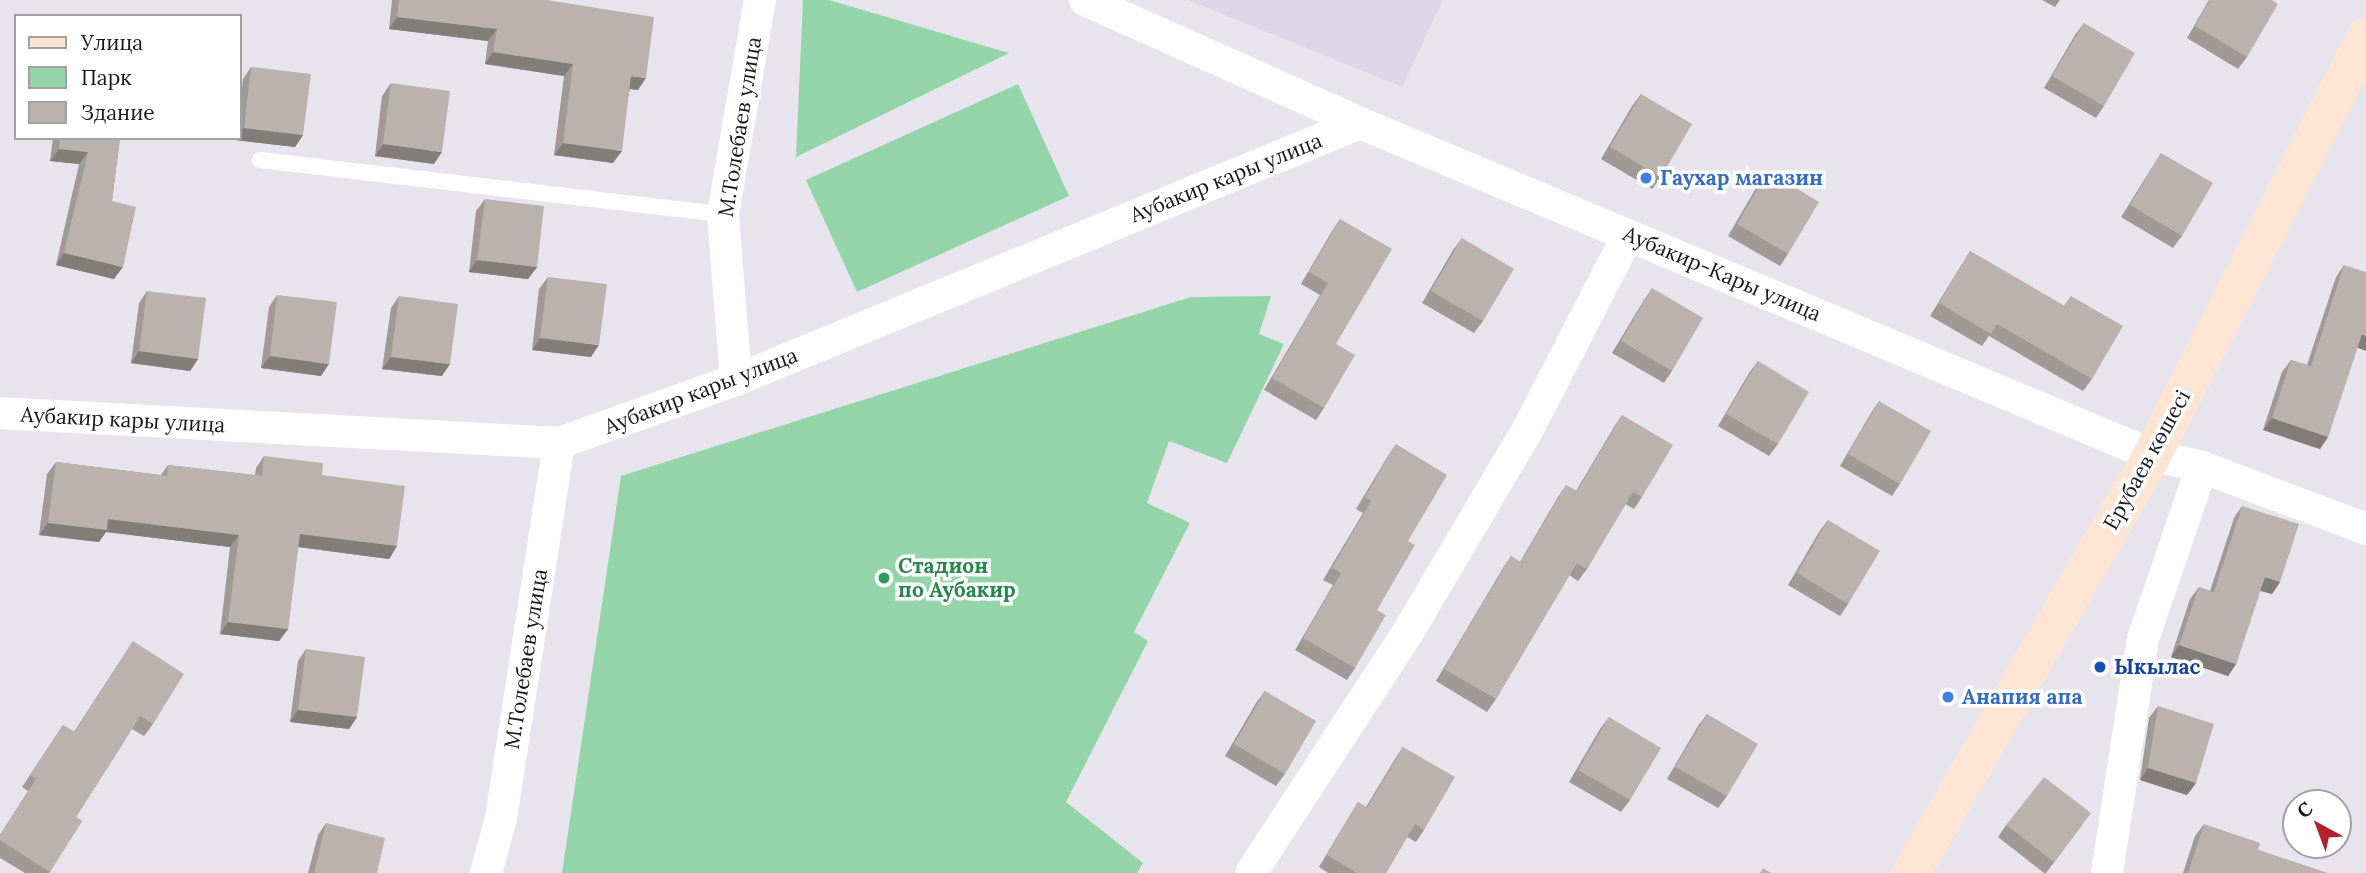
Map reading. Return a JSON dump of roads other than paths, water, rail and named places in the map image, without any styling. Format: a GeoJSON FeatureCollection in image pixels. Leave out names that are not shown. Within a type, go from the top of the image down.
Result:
{"type":"FeatureCollection","features":[{"type":"Feature","properties":{"kind":"main road","name":"Ерубаев көшесі"},"geometry":{"type":"LineString","coordinates":[[1911,873],[2152,455],[2366,37]]}},
{"type":"Feature","properties":{"kind":"street","name":"М.Толебаев улица"},"geometry":{"type":"LineString","coordinates":[[736,380],[723,214],[760,0]]}},
{"type":"Feature","properties":{"kind":"street","name":"Аубакир-Кары улица"},"geometry":{"type":"LineString","coordinates":[[1085,0],[1360,123],[2152,455],[2202,467],[2366,529]]}},
{"type":"Feature","properties":{"kind":"street","name":"Аубакир кары улица"},"geometry":{"type":"LineString","coordinates":[[0,413],[559,443],[736,380],[1360,123]]}},
{"type":"Feature","properties":{"kind":"street"},"geometry":{"type":"LineString","coordinates":[[1251,873],[1408,632],[1521,441],[1628,235]]}},
{"type":"Feature","properties":{"kind":"street","name":"М.Толебаев улица"},"geometry":{"type":"LineString","coordinates":[[486,873],[501,818],[559,443]]}},
{"type":"Feature","properties":{"kind":"street"},"geometry":{"type":"LineString","coordinates":[[2107,873],[2143,639],[2202,467]]}},
{"type":"Feature","properties":{"kind":"lane"},"geometry":{"type":"LineString","coordinates":[[260,160],[723,214]]}},
{"type":"Feature","properties":{"kind":"place","name":"Гаухар магазин"},"geometry":{"type":"Point","coordinates":[1646,178]}},
{"type":"Feature","properties":{"kind":"place","name":"Стадион по Аубакир"},"geometry":{"type":"Point","coordinates":[884,578]}},
{"type":"Feature","properties":{"kind":"place","name":"Ыкылас"},"geometry":{"type":"Point","coordinates":[2100,667]}},
{"type":"Feature","properties":{"kind":"place","name":"Анапия апа"},"geometry":{"type":"Point","coordinates":[1948,697]}}]}
